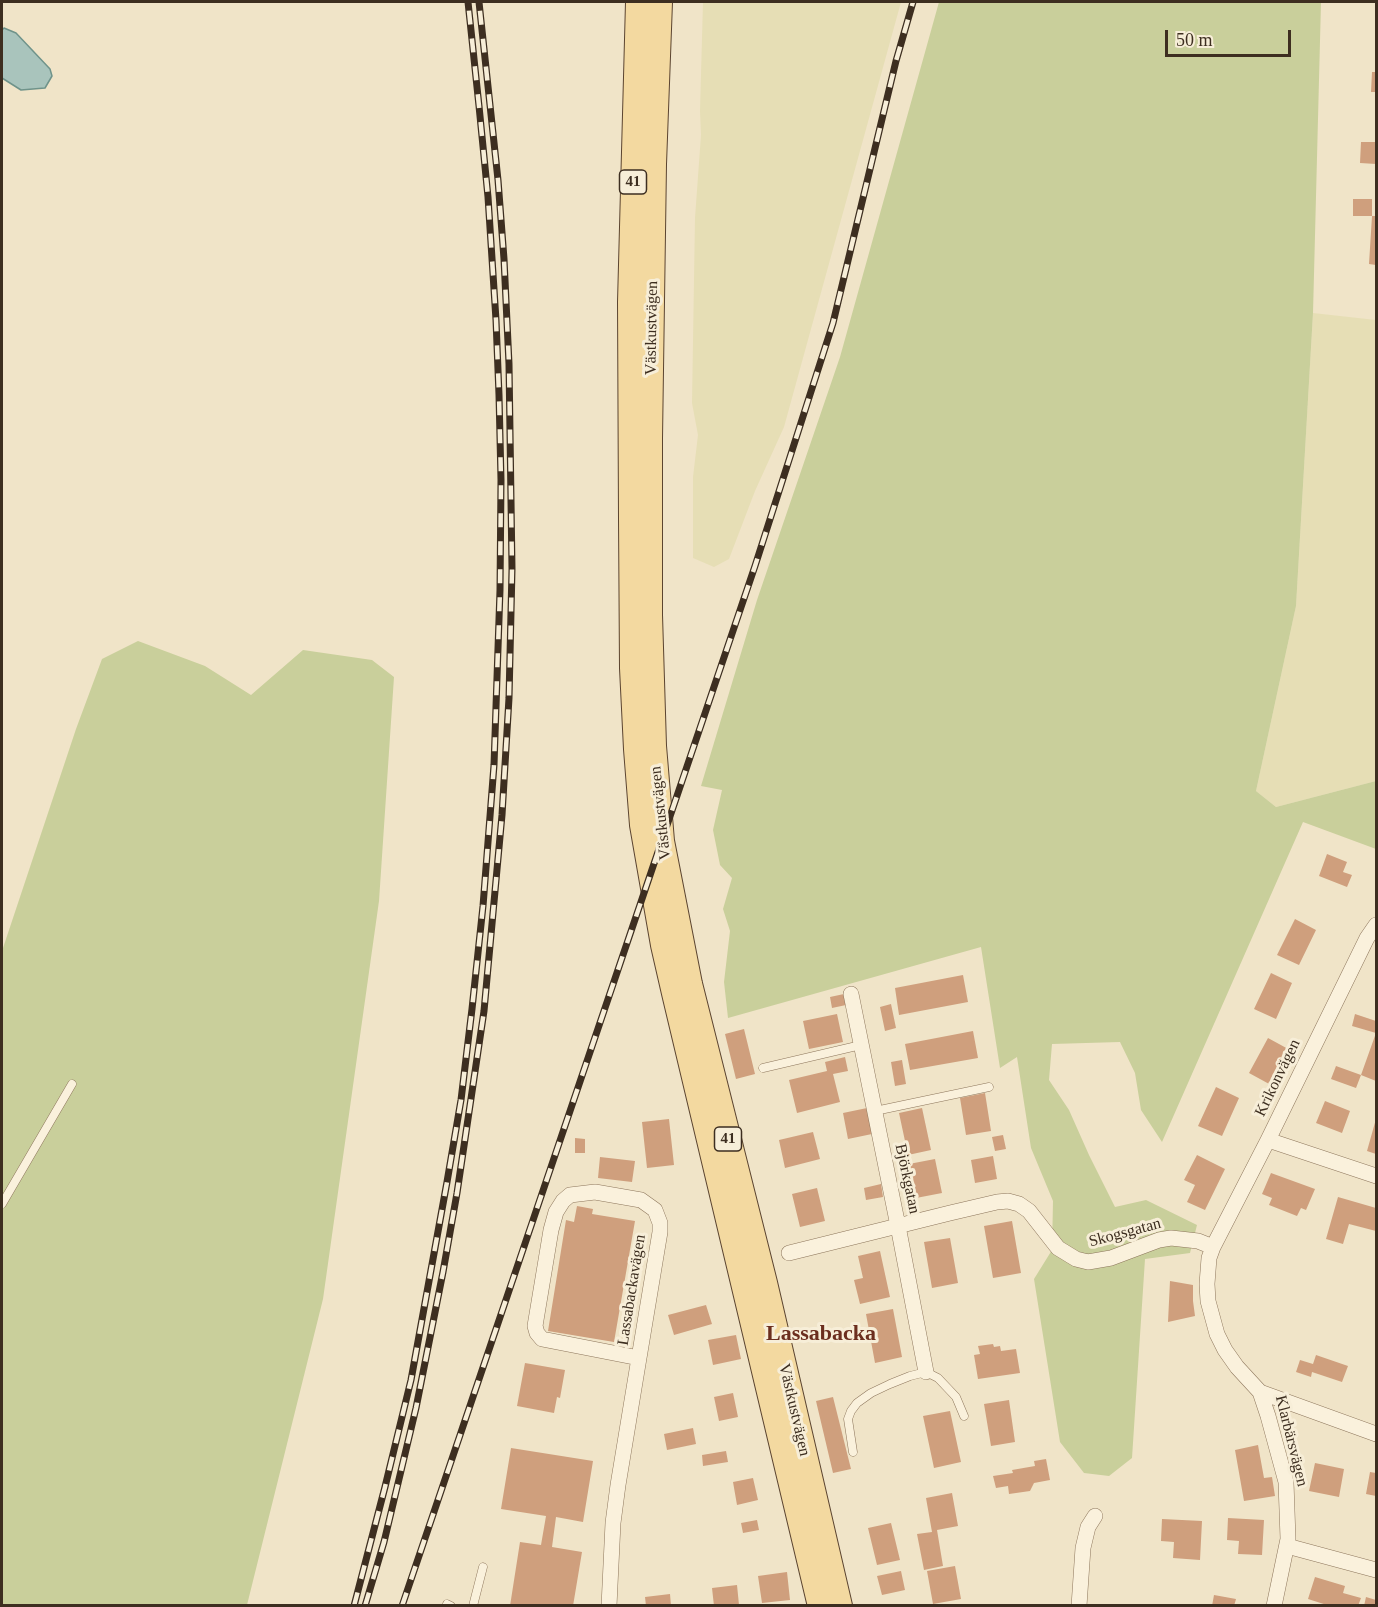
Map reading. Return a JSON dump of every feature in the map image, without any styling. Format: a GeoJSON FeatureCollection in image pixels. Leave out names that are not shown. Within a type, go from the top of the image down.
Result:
{"type":"FeatureCollection","features":[{"type":"Feature","properties":{"kind":"main road","name":"Västkustvägen"},"geometry":{"type":"LineString","coordinates":[[638,2],[630,302],[633,668],[642,825],[672,984],[820,1605]]}},
{"type":"Feature","properties":{"kind":"main road","name":"Västkustvägen"},"geometry":{"type":"LineString","coordinates":[[660,2],[654,176],[650,615],[654,746],[662,841],[690,984],[765,1283],[840,1605]]}},
{"type":"Feature","properties":{"kind":"street","name":"Krikonvägen"},"geometry":{"type":"LineString","coordinates":[[1213,1247],[1367,938],[1377,925]]}},
{"type":"Feature","properties":{"kind":"street","name":"Björkgatan"},"geometry":{"type":"LineString","coordinates":[[850,994],[926,1372]]}},
{"type":"Feature","properties":{"kind":"street"},"geometry":{"type":"LineString","coordinates":[[1268,1140],[1377,1176]]}},
{"type":"Feature","properties":{"kind":"street","name":"Lassabackavägen"},"geometry":{"type":"LineString","coordinates":[[609,1605],[613,1523],[660,1232],[660,1223],[655,1210],[641,1200],[595,1192],[570,1196],[563,1201],[556,1212],[551,1230],[535,1326],[537,1334],[542,1340],[639,1358]]}},
{"type":"Feature","properties":{"kind":"street","name":"Skogsgatan"},"geometry":{"type":"LineString","coordinates":[[789,1253],[1008,1201],[1019,1204],[1029,1211],[1058,1248],[1076,1259],[1088,1262],[1111,1258],[1159,1240],[1172,1238],[1198,1241],[1213,1247]]}},
{"type":"Feature","properties":{"kind":"street"},"geometry":{"type":"LineString","coordinates":[[1213,1247],[1209,1258],[1207,1284],[1212,1318],[1217,1334],[1226,1350],[1243,1373],[1260,1392],[1377,1434]]}},
{"type":"Feature","properties":{"kind":"street","name":"Klarbärsvägen"},"geometry":{"type":"LineString","coordinates":[[1260,1392],[1286,1482],[1287,1546],[1274,1605]]}},
{"type":"Feature","properties":{"kind":"street"},"geometry":{"type":"LineString","coordinates":[[1079,1605],[1083,1548],[1088,1527],[1095,1516]]}},
{"type":"Feature","properties":{"kind":"street"},"geometry":{"type":"LineString","coordinates":[[1287,1546],[1377,1570]]}},
{"type":"Feature","properties":{"kind":"lane"},"geometry":{"type":"LineString","coordinates":[[763,1068],[861,1045]]}},
{"type":"Feature","properties":{"kind":"lane"},"geometry":{"type":"LineString","coordinates":[[2,1204],[72,1084]]}},
{"type":"Feature","properties":{"kind":"lane"},"geometry":{"type":"LineString","coordinates":[[875,1111],[989,1087]]}},
{"type":"Feature","properties":{"kind":"lane"},"geometry":{"type":"LineString","coordinates":[[853,1452],[848,1419],[850,1411],[857,1403],[890,1384],[926,1372],[938,1378],[956,1397],[964,1416]]}},
{"type":"Feature","properties":{"kind":"lane"},"geometry":{"type":"LineString","coordinates":[[473,1605],[483,1567]]}},
{"type":"Feature","properties":{"kind":"shaded area"},"geometry":{"type":"Polygon","coordinates":[[[703,2],[901,2],[784,427],[755,491],[729,559],[714,567],[693,558],[693,477],[698,435],[692,403],[695,218],[701,135],[703,2]]]}},
{"type":"Feature","properties":{"kind":"shaded area"},"geometry":{"type":"Polygon","coordinates":[[[1313,313],[1376,320],[1376,781],[1276,807],[1256,791],[1296,606],[1313,313]]]}},
{"type":"Feature","properties":{"kind":"green space"},"geometry":{"type":"Polygon","coordinates":[[[939,2],[1321,2],[1313,313],[1296,606],[1256,791],[1276,807],[1376,781],[1376,849],[1303,822],[1162,1142],[1141,1110],[1135,1073],[1120,1042],[1052,1044],[1049,1080],[1069,1110],[1115,1207],[1146,1200],[1197,1225],[1190,1253],[1145,1259],[1132,1458],[1109,1476],[1084,1473],[1060,1442],[1034,1279],[1052,1250],[1053,1201],[1031,1148],[1017,1057],[1000,1068],[981,947],[728,1018],[724,982],[730,931],[723,909],[732,878],[720,865],[713,830],[722,790],[701,786],[757,600],[840,357],[939,2]]]}},
{"type":"Feature","properties":{"kind":"green space"},"geometry":{"type":"Polygon","coordinates":[[[138,641],[205,666],[251,695],[303,650],[372,660],[394,677],[379,901],[323,1299],[247,1605],[2,1606],[2,951],[76,729],[102,659],[138,641]]]}},
{"type":"Feature","properties":{"kind":"water"},"geometry":{"type":"Polygon","coordinates":[[[4,28],[16,33],[50,69],[52,76],[45,88],[21,90],[2,78],[2,30],[4,28]]]}},
{"type":"Feature","properties":{"kind":"building"},"geometry":{"type":"Polygon","coordinates":[[[1372,72],[1376,72],[1376,92],[1371,92],[1372,72]]]}},
{"type":"Feature","properties":{"kind":"building"},"geometry":{"type":"Polygon","coordinates":[[[1361,142],[1376,142],[1376,164],[1360,163],[1361,142]]]}},
{"type":"Feature","properties":{"kind":"building"},"geometry":{"type":"Polygon","coordinates":[[[1353,199],[1372,199],[1372,216],[1353,216],[1353,199]]]}},
{"type":"Feature","properties":{"kind":"building"},"geometry":{"type":"Polygon","coordinates":[[[1372,216],[1376,216],[1376,265],[1369,264],[1372,216]]]}},
{"type":"Feature","properties":{"kind":"building"},"geometry":{"type":"Polygon","coordinates":[[[1327,854],[1347,862],[1343,872],[1352,875],[1347,887],[1319,876],[1327,854]]]}},
{"type":"Feature","properties":{"kind":"building"},"geometry":{"type":"Polygon","coordinates":[[[1295,919],[1316,930],[1299,965],[1277,955],[1295,919]]]}},
{"type":"Feature","properties":{"kind":"building"},"geometry":{"type":"Polygon","coordinates":[[[1271,973],[1292,983],[1276,1019],[1254,1009],[1271,973]]]}},
{"type":"Feature","properties":{"kind":"building"},"geometry":{"type":"Polygon","coordinates":[[[963,975],[968,1002],[899,1015],[895,988],[963,975]]]}},
{"type":"Feature","properties":{"kind":"building"},"geometry":{"type":"Polygon","coordinates":[[[844,994],[846,1005],[832,1008],[830,997],[844,994]]]}},
{"type":"Feature","properties":{"kind":"building"},"geometry":{"type":"Polygon","coordinates":[[[891,1004],[896,1028],[885,1031],[880,1007],[891,1004]]]}},
{"type":"Feature","properties":{"kind":"building"},"geometry":{"type":"Polygon","coordinates":[[[837,1014],[843,1042],[809,1049],[803,1021],[837,1014]]]}},
{"type":"Feature","properties":{"kind":"building"},"geometry":{"type":"Polygon","coordinates":[[[1355,1014],[1376,1021],[1376,1033],[1352,1026],[1355,1014]]]}},
{"type":"Feature","properties":{"kind":"building"},"geometry":{"type":"Polygon","coordinates":[[[744,1029],[755,1074],[736,1079],[725,1034],[744,1029]]]}},
{"type":"Feature","properties":{"kind":"building"},"geometry":{"type":"Polygon","coordinates":[[[973,1031],[978,1058],[910,1070],[905,1044],[973,1031]]]}},
{"type":"Feature","properties":{"kind":"building"},"geometry":{"type":"Polygon","coordinates":[[[1376,1033],[1376,1081],[1361,1075],[1376,1033]]]}},
{"type":"Feature","properties":{"kind":"building"},"geometry":{"type":"Polygon","coordinates":[[[1268,1038],[1290,1050],[1271,1085],[1249,1073],[1268,1038]]]}},
{"type":"Feature","properties":{"kind":"building"},"geometry":{"type":"Polygon","coordinates":[[[845,1057],[848,1071],[833,1074],[840,1102],[797,1113],[789,1080],[827,1071],[825,1062],[845,1057]]]}},
{"type":"Feature","properties":{"kind":"building"},"geometry":{"type":"Polygon","coordinates":[[[902,1060],[906,1084],[895,1086],[891,1062],[902,1060]]]}},
{"type":"Feature","properties":{"kind":"building"},"geometry":{"type":"Polygon","coordinates":[[[1336,1066],[1361,1075],[1356,1088],[1331,1079],[1336,1066]]]}},
{"type":"Feature","properties":{"kind":"building"},"geometry":{"type":"Polygon","coordinates":[[[1216,1087],[1239,1098],[1222,1136],[1198,1126],[1216,1087]]]}},
{"type":"Feature","properties":{"kind":"building"},"geometry":{"type":"Polygon","coordinates":[[[985,1093],[991,1131],[966,1135],[960,1098],[985,1093]]]}},
{"type":"Feature","properties":{"kind":"building"},"geometry":{"type":"Polygon","coordinates":[[[1325,1101],[1350,1111],[1342,1133],[1316,1123],[1325,1101]]]}},
{"type":"Feature","properties":{"kind":"building"},"geometry":{"type":"Polygon","coordinates":[[[867,1108],[872,1134],[848,1139],[843,1113],[867,1108]]]}},
{"type":"Feature","properties":{"kind":"building"},"geometry":{"type":"Polygon","coordinates":[[[922,1108],[931,1150],[908,1155],[899,1113],[922,1108]]]}},
{"type":"Feature","properties":{"kind":"building"},"geometry":{"type":"Polygon","coordinates":[[[669,1119],[674,1165],[647,1168],[642,1122],[669,1119]]]}},
{"type":"Feature","properties":{"kind":"building"},"geometry":{"type":"Polygon","coordinates":[[[1376,1119],[1376,1154],[1367,1151],[1376,1119]]]}},
{"type":"Feature","properties":{"kind":"building"},"geometry":{"type":"Polygon","coordinates":[[[813,1132],[820,1159],[785,1168],[779,1140],[813,1132]]]}},
{"type":"Feature","properties":{"kind":"building"},"geometry":{"type":"Polygon","coordinates":[[[1003,1135],[1006,1149],[995,1151],[992,1137],[1003,1135]]]}},
{"type":"Feature","properties":{"kind":"building"},"geometry":{"type":"Polygon","coordinates":[[[575,1138],[585,1139],[585,1153],[575,1153],[575,1138]]]}},
{"type":"Feature","properties":{"kind":"building"},"geometry":{"type":"Polygon","coordinates":[[[1197,1155],[1225,1169],[1205,1210],[1187,1202],[1195,1185],[1184,1180],[1197,1155]]]}},
{"type":"Feature","properties":{"kind":"building"},"geometry":{"type":"Polygon","coordinates":[[[993,1156],[997,1179],[975,1183],[971,1160],[993,1156]]]}},
{"type":"Feature","properties":{"kind":"building"},"geometry":{"type":"Polygon","coordinates":[[[600,1157],[635,1161],[632,1182],[598,1178],[600,1157]]]}},
{"type":"Feature","properties":{"kind":"building"},"geometry":{"type":"Polygon","coordinates":[[[935,1159],[942,1193],[916,1198],[909,1164],[935,1159]]]}},
{"type":"Feature","properties":{"kind":"building"},"geometry":{"type":"Polygon","coordinates":[[[1271,1173],[1315,1189],[1306,1210],[1301,1208],[1297,1216],[1269,1205],[1272,1198],[1262,1194],[1271,1173]]]}},
{"type":"Feature","properties":{"kind":"building"},"geometry":{"type":"Polygon","coordinates":[[[881,1184],[883,1197],[866,1200],[864,1188],[881,1184]]]}},
{"type":"Feature","properties":{"kind":"building"},"geometry":{"type":"Polygon","coordinates":[[[817,1188],[825,1221],[800,1227],[792,1194],[817,1188]]]}},
{"type":"Feature","properties":{"kind":"building"},"geometry":{"type":"Polygon","coordinates":[[[1338,1197],[1376,1208],[1376,1231],[1349,1224],[1343,1244],[1326,1239],[1338,1197]]]}},
{"type":"Feature","properties":{"kind":"building"},"geometry":{"type":"Polygon","coordinates":[[[577,1206],[593,1209],[592,1214],[635,1221],[614,1342],[548,1331],[566,1220],[574,1222],[577,1206]]]}},
{"type":"Feature","properties":{"kind":"building"},"geometry":{"type":"Polygon","coordinates":[[[1012,1221],[1021,1273],[993,1278],[984,1226],[1012,1221]]]}},
{"type":"Feature","properties":{"kind":"building"},"geometry":{"type":"Polygon","coordinates":[[[950,1238],[958,1283],[932,1288],[924,1242],[950,1238]]]}},
{"type":"Feature","properties":{"kind":"building"},"geometry":{"type":"Polygon","coordinates":[[[880,1251],[890,1297],[860,1304],[854,1280],[863,1278],[858,1256],[880,1251]]]}},
{"type":"Feature","properties":{"kind":"building"},"geometry":{"type":"Polygon","coordinates":[[[1170,1281],[1193,1285],[1195,1316],[1168,1322],[1170,1281]]]}},
{"type":"Feature","properties":{"kind":"building"},"geometry":{"type":"Polygon","coordinates":[[[706,1305],[712,1324],[674,1335],[668,1315],[706,1305]]]}},
{"type":"Feature","properties":{"kind":"building"},"geometry":{"type":"Polygon","coordinates":[[[893,1309],[902,1357],[875,1363],[866,1314],[893,1309]]]}},
{"type":"Feature","properties":{"kind":"building"},"geometry":{"type":"Polygon","coordinates":[[[736,1335],[741,1359],[713,1365],[708,1340],[736,1335]]]}},
{"type":"Feature","properties":{"kind":"building"},"geometry":{"type":"Polygon","coordinates":[[[993,1344],[994,1347],[1000,1346],[1001,1351],[1016,1349],[1020,1373],[978,1379],[974,1355],[980,1354],[978,1346],[993,1344]]]}},
{"type":"Feature","properties":{"kind":"building"},"geometry":{"type":"Polygon","coordinates":[[[1316,1355],[1348,1366],[1342,1382],[1312,1372],[1311,1377],[1296,1372],[1300,1360],[1313,1364],[1316,1355]]]}},
{"type":"Feature","properties":{"kind":"building"},"geometry":{"type":"Polygon","coordinates":[[[525,1363],[565,1370],[560,1398],[557,1397],[554,1413],[517,1406],[525,1363]]]}},
{"type":"Feature","properties":{"kind":"building"},"geometry":{"type":"Polygon","coordinates":[[[733,1393],[738,1417],[719,1421],[714,1397],[733,1393]]]}},
{"type":"Feature","properties":{"kind":"building"},"geometry":{"type":"Polygon","coordinates":[[[833,1397],[851,1469],[833,1473],[816,1401],[833,1397]]]}},
{"type":"Feature","properties":{"kind":"building"},"geometry":{"type":"Polygon","coordinates":[[[1009,1400],[1015,1442],[991,1446],[984,1404],[1009,1400]]]}},
{"type":"Feature","properties":{"kind":"building"},"geometry":{"type":"Polygon","coordinates":[[[950,1411],[961,1462],[934,1468],[923,1416],[950,1411]]]}},
{"type":"Feature","properties":{"kind":"building"},"geometry":{"type":"Polygon","coordinates":[[[693,1428],[696,1444],[667,1450],[664,1434],[693,1428]]]}},
{"type":"Feature","properties":{"kind":"building"},"geometry":{"type":"Polygon","coordinates":[[[1258,1445],[1264,1478],[1272,1477],[1275,1496],[1244,1501],[1235,1450],[1258,1445]]]}},
{"type":"Feature","properties":{"kind":"building"},"geometry":{"type":"Polygon","coordinates":[[[511,1448],[593,1461],[583,1522],[556,1517],[552,1547],[582,1552],[573,1606],[510,1606],[520,1542],[541,1545],[546,1516],[501,1509],[511,1448]]]}},
{"type":"Feature","properties":{"kind":"building"},"geometry":{"type":"Polygon","coordinates":[[[726,1451],[728,1462],[703,1466],[702,1455],[726,1451]]]}},
{"type":"Feature","properties":{"kind":"building"},"geometry":{"type":"Polygon","coordinates":[[[1046,1459],[1050,1480],[1034,1483],[1030,1491],[1009,1494],[1008,1486],[996,1488],[993,1476],[1035,1466],[1034,1461],[1046,1459]]]}},
{"type":"Feature","properties":{"kind":"building"},"geometry":{"type":"Polygon","coordinates":[[[1315,1463],[1344,1469],[1339,1497],[1309,1491],[1315,1463]]]}},
{"type":"Feature","properties":{"kind":"building"},"geometry":{"type":"Polygon","coordinates":[[[1370,1472],[1376,1473],[1376,1496],[1366,1494],[1370,1472]]]}},
{"type":"Feature","properties":{"kind":"building"},"geometry":{"type":"Polygon","coordinates":[[[753,1478],[758,1500],[737,1505],[733,1482],[753,1478]]]}},
{"type":"Feature","properties":{"kind":"building"},"geometry":{"type":"Polygon","coordinates":[[[952,1493],[958,1526],[937,1530],[943,1566],[924,1570],[917,1534],[932,1532],[926,1498],[952,1493]]]}},
{"type":"Feature","properties":{"kind":"building"},"geometry":{"type":"Polygon","coordinates":[[[1228,1518],[1264,1520],[1262,1555],[1238,1554],[1239,1541],[1227,1540],[1228,1518]]]}},
{"type":"Feature","properties":{"kind":"building"},"geometry":{"type":"Polygon","coordinates":[[[1162,1519],[1202,1521],[1200,1560],[1173,1558],[1174,1542],[1161,1541],[1162,1519]]]}},
{"type":"Feature","properties":{"kind":"building"},"geometry":{"type":"Polygon","coordinates":[[[757,1520],[759,1530],[743,1533],[741,1523],[757,1520]]]}},
{"type":"Feature","properties":{"kind":"building"},"geometry":{"type":"Polygon","coordinates":[[[891,1523],[900,1560],[877,1565],[868,1528],[891,1523]]]}},
{"type":"Feature","properties":{"kind":"building"},"geometry":{"type":"Polygon","coordinates":[[[955,1566],[961,1599],[933,1604],[927,1571],[955,1566]]]}},
{"type":"Feature","properties":{"kind":"building"},"geometry":{"type":"Polygon","coordinates":[[[901,1571],[905,1590],[882,1595],[877,1576],[901,1571]]]}},
{"type":"Feature","properties":{"kind":"building"},"geometry":{"type":"Polygon","coordinates":[[[787,1572],[790,1600],[762,1603],[758,1576],[787,1572]]]}},
{"type":"Feature","properties":{"kind":"building"},"geometry":{"type":"Polygon","coordinates":[[[1315,1577],[1345,1586],[1343,1593],[1361,1598],[1358,1606],[1330,1606],[1308,1599],[1315,1577]]]}},
{"type":"Feature","properties":{"kind":"building"},"geometry":{"type":"Polygon","coordinates":[[[737,1585],[739,1605],[714,1606],[712,1588],[737,1585]]]}},
{"type":"Feature","properties":{"kind":"building"},"geometry":{"type":"Polygon","coordinates":[[[670,1594],[671,1606],[646,1606],[645,1597],[670,1594]]]}},
{"type":"Feature","properties":{"kind":"building"},"geometry":{"type":"Polygon","coordinates":[[[1214,1595],[1236,1599],[1234,1606],[1212,1606],[1214,1595]]]}},
{"type":"Feature","properties":{"kind":"building"},"geometry":{"type":"Polygon","coordinates":[[[1366,1597],[1376,1600],[1376,1606],[1364,1606],[1366,1597]]]}},
{"type":"Feature","properties":{"kind":"railway"},"geometry":{"type":"LineString","coordinates":[[354,1606],[411,1380],[461,1100],[483,906],[494,765],[500,590],[499,395],[488,197],[468,2]]}},
{"type":"Feature","properties":{"kind":"railway"},"geometry":{"type":"LineString","coordinates":[[365,1606],[384,1542],[416,1408],[457,1193],[484,1011],[502,815],[509,698],[512,569],[509,364],[498,180],[479,2]]}},
{"type":"Feature","properties":{"kind":"railway"},"geometry":{"type":"LineString","coordinates":[[402,1606],[755,566],[833,323],[896,61],[913,2]]}},
{"type":"Feature","properties":{"kind":"district","name":"Lassabacka"},"geometry":{"type":"Point","coordinates":[821,1334]}}]}
